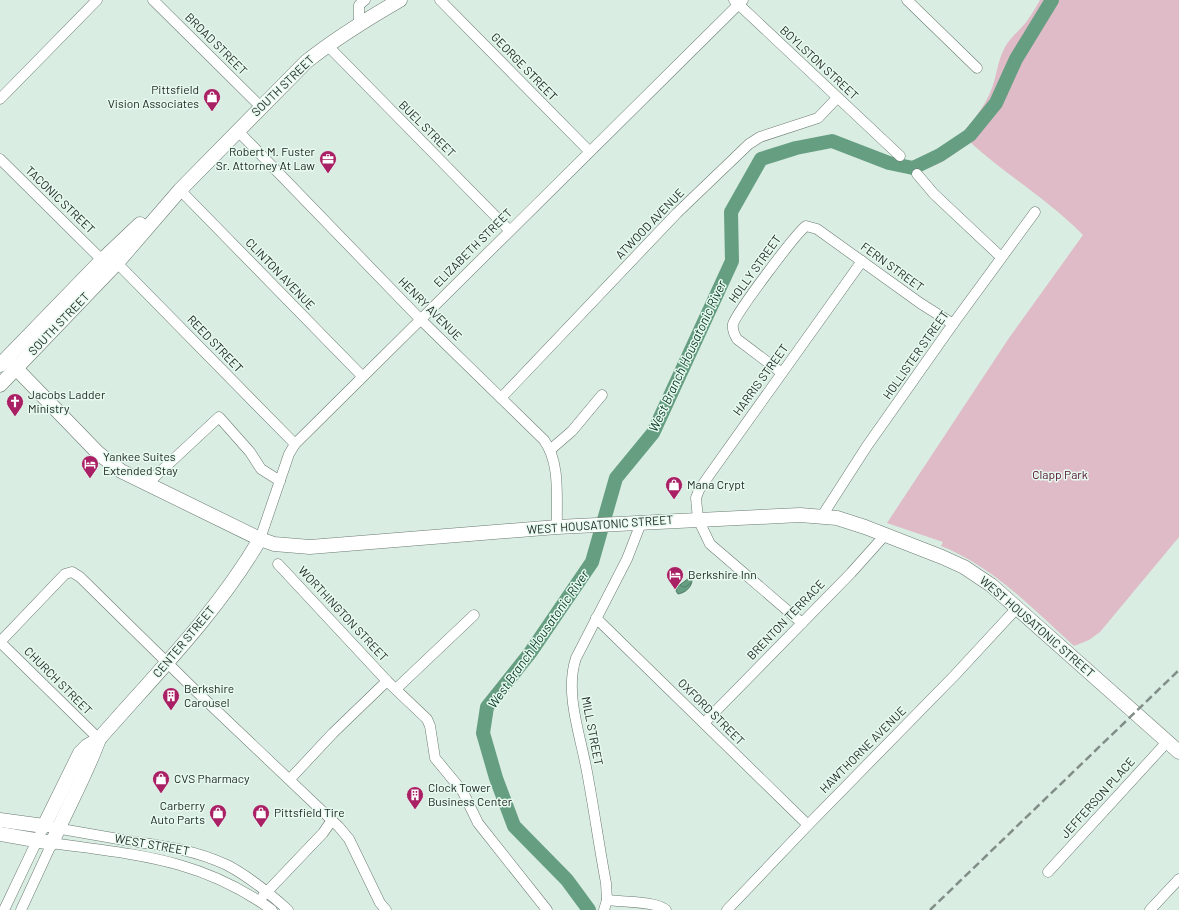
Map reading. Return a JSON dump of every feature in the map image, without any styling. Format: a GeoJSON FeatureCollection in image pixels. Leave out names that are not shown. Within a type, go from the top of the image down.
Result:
{"type":"FeatureCollection","features":[{"type":"Feature","properties":{"kind":"highway","name":"SOUTH STREET"},"geometry":{"type":"LineString","coordinates":[[6,361],[117,263],[180,190],[306,62],[327,45],[400,0]]}},
{"type":"Feature","properties":{"kind":"highway","name":"SOUTH STREET"},"geometry":{"type":"LineString","coordinates":[[0,384],[6,361],[102,260],[150,215],[180,190]]}},
{"type":"Feature","properties":{"kind":"highway","name":"WEST HOUSATONIC STREET"},"geometry":{"type":"LineString","coordinates":[[6,361],[98,453],[121,471],[260,539],[274,544],[310,546],[582,525],[800,515],[822,516],[849,522],[942,557],[964,567],[991,585],[1179,752]]}},
{"type":"Feature","properties":{"kind":"highway","name":"CENTER STREET"},"geometry":{"type":"LineString","coordinates":[[44,826],[80,753],[87,746],[98,739],[232,584],[260,539]]}},
{"type":"Feature","properties":{"kind":"highway","name":"CENTER STREET"},"geometry":{"type":"LineString","coordinates":[[52,843],[91,760],[98,739]]}},
{"type":"Feature","properties":{"kind":"highway","name":"WEST STREET"},"geometry":{"type":"LineString","coordinates":[[0,820],[44,826]]}},
{"type":"Feature","properties":{"kind":"highway","name":"WEST STREET"},"geometry":{"type":"LineString","coordinates":[[0,834],[52,843]]}},
{"type":"Feature","properties":{"kind":"street"},"geometry":{"type":"LineString","coordinates":[[0,99],[97,0]]}},
{"type":"Feature","properties":{"kind":"street","name":"BROAD STREET"},"geometry":{"type":"LineString","coordinates":[[153,0],[261,107]]}},
{"type":"Feature","properties":{"kind":"street"},"geometry":{"type":"LineString","coordinates":[[359,24],[359,5],[365,0]]}},
{"type":"Feature","properties":{"kind":"street","name":"GEORGE STREET"},"geometry":{"type":"LineString","coordinates":[[440,0],[589,151]]}},
{"type":"Feature","properties":{"kind":"street"},"geometry":{"type":"LineString","coordinates":[[907,0],[977,68]]}},
{"type":"Feature","properties":{"kind":"street","name":"ELIZABETH STREET"},"geometry":{"type":"LineString","coordinates":[[260,539],[289,454],[295,444],[739,1]]}},
{"type":"Feature","properties":{"kind":"street","name":"BOYLSTON STREET"},"geometry":{"type":"LineString","coordinates":[[739,1],[837,98],[900,156]]}},
{"type":"Feature","properties":{"kind":"street","name":"BUEL STREET"},"geometry":{"type":"LineString","coordinates":[[327,45],[509,230]]}},
{"type":"Feature","properties":{"kind":"street","name":"ATWOOD AVENUE"},"geometry":{"type":"LineString","coordinates":[[501,398],[677,213],[749,144],[760,137],[818,118],[837,98]]}},
{"type":"Feature","properties":{"kind":"street","name":"HENRY AVENUE"},"geometry":{"type":"LineString","coordinates":[[238,131],[420,318],[544,440],[555,462],[557,527]]}},
{"type":"Feature","properties":{"kind":"street","name":"TACONIC STREET"},"geometry":{"type":"LineString","coordinates":[[0,159],[102,260]]}},
{"type":"Feature","properties":{"kind":"street"},"geometry":{"type":"LineString","coordinates":[[917,174],[934,194],[1001,256]]}},
{"type":"Feature","properties":{"kind":"street","name":"CLINTON AVENUE"},"geometry":{"type":"LineString","coordinates":[[180,190],[362,376]]}},
{"type":"Feature","properties":{"kind":"street","name":"HOLLISTER STREET"},"geometry":{"type":"LineString","coordinates":[[822,516],[868,446],[953,324],[1001,256],[1035,212]]}},
{"type":"Feature","properties":{"kind":"street","name":"HOLLY STREET"},"geometry":{"type":"LineString","coordinates":[[782,373],[739,340],[734,334],[733,326],[746,303],[801,230],[806,226],[817,229]]}},
{"type":"Feature","properties":{"kind":"street","name":"FERN STREET"},"geometry":{"type":"LineString","coordinates":[[817,229],[920,304],[953,324]]}},
{"type":"Feature","properties":{"kind":"street","name":"HARRIS STREET"},"geometry":{"type":"LineString","coordinates":[[698,519],[696,498],[699,490],[862,261]]}},
{"type":"Feature","properties":{"kind":"street","name":"REED STREET"},"geometry":{"type":"LineString","coordinates":[[117,263],[295,444]]}},
{"type":"Feature","properties":{"kind":"street"},"geometry":{"type":"LineString","coordinates":[[550,450],[572,431],[602,395]]}},
{"type":"Feature","properties":{"kind":"street"},"geometry":{"type":"LineString","coordinates":[[147,484],[220,417],[250,452],[261,469],[280,481]]}},
{"type":"Feature","properties":{"kind":"street"},"geometry":{"type":"LineString","coordinates":[[698,519],[710,544],[802,623]]}},
{"type":"Feature","properties":{"kind":"street","name":"MILL STREET"},"geometry":{"type":"LineString","coordinates":[[604,910],[607,900],[587,772],[572,699],[573,666],[627,559],[636,523]]}},
{"type":"Feature","properties":{"kind":"street","name":"BRENTON TERRACE"},"geometry":{"type":"LineString","coordinates":[[704,723],[802,623],[885,535]]}},
{"type":"Feature","properties":{"kind":"street","name":"WORTHINGTON STREET"},"geometry":{"type":"LineString","coordinates":[[278,564],[387,681],[426,719],[430,726],[435,758],[463,792],[478,823],[547,910]]}},
{"type":"Feature","properties":{"kind":"street"},"geometry":{"type":"LineString","coordinates":[[0,642],[40,598],[69,572],[80,578],[167,661],[198,693],[332,820],[349,840],[380,904],[386,910]]}},
{"type":"Feature","properties":{"kind":"street","name":"HAWTHORNE AVENUE"},"geometry":{"type":"LineString","coordinates":[[727,910],[955,675],[1017,608]]}},
{"type":"Feature","properties":{"kind":"street"},"geometry":{"type":"LineString","coordinates":[[396,689],[474,615]]}},
{"type":"Feature","properties":{"kind":"street","name":"OXFORD STREET"},"geometry":{"type":"LineString","coordinates":[[596,618],[808,825]]}},
{"type":"Feature","properties":{"kind":"street","name":"CHURCH STREET"},"geometry":{"type":"LineString","coordinates":[[0,642],[98,739]]}},
{"type":"Feature","properties":{"kind":"street"},"geometry":{"type":"LineString","coordinates":[[290,779],[333,733],[387,681]]}},
{"type":"Feature","properties":{"kind":"street","name":"JEFFERSON PLACE"},"geometry":{"type":"LineString","coordinates":[[1048,872],[1168,742]]}},
{"type":"Feature","properties":{"kind":"street"},"geometry":{"type":"LineString","coordinates":[[259,901],[322,833],[332,820]]}},
{"type":"Feature","properties":{"kind":"street","name":"WEST STREET"},"geometry":{"type":"LineString","coordinates":[[44,826],[161,844],[188,850],[227,865],[267,892],[288,910]]}},
{"type":"Feature","properties":{"kind":"street","name":"CENTER STREET"},"geometry":{"type":"LineString","coordinates":[[4,910],[44,826]]}},
{"type":"Feature","properties":{"kind":"street","name":"WEST STREET"},"geometry":{"type":"LineString","coordinates":[[52,843],[178,863],[219,878],[272,910]]}},
{"type":"Feature","properties":{"kind":"street","name":"CENTER STREET"},"geometry":{"type":"LineString","coordinates":[[21,910],[52,843]]}},
{"type":"Feature","properties":{"kind":"street"},"geometry":{"type":"LineString","coordinates":[[1150,910],[1179,879]]}},
{"type":"Feature","properties":{"kind":"street"},"geometry":{"type":"LineString","coordinates":[[607,900],[650,903],[659,905],[666,910]]}},
{"type":"Feature","properties":{"kind":"green space","name":"Clapp Park"},"geometry":{"type":"Polygon","coordinates":[[[1040,0],[1179,0],[1179,537],[1100,632],[1089,640],[1074,646],[1012,590],[978,565],[941,546],[943,542],[887,523],[1009,338],[1083,235],[1056,210],[998,166],[970,142],[943,161],[925,169],[915,159],[937,153],[949,145],[978,114],[990,93],[1002,52],[1010,40],[1027,21],[1040,0]]]}},
{"type":"Feature","properties":{"kind":"water"},"geometry":{"type":"Polygon","coordinates":[[[689,578],[692,580],[692,583],[686,591],[678,594],[676,591],[677,587],[689,578]]]}},
{"type":"Feature","properties":{"kind":"waterway","name":"West Branch Housatonic River"},"geometry":{"type":"LineString","coordinates":[[589,910],[567,880],[514,826],[496,778],[483,733],[487,707],[530,653],[592,562],[616,478],[653,433],[732,261],[731,212],[761,159],[796,148],[832,141],[889,163],[913,168],[940,155],[970,135],[996,103],[1016,59],[1052,0]]}},
{"type":"Feature","properties":{"kind":"railway"},"geometry":{"type":"LineString","coordinates":[[930,910],[1179,670]]}},
{"type":"Feature","properties":{"kind":"place","name":"Pittsfield Vision Associates"},"geometry":{"type":"Point","coordinates":[212,112]}},
{"type":"Feature","properties":{"kind":"place","name":"Robert M. Fuster Sr. Attorney At Law"},"geometry":{"type":"Point","coordinates":[328,174]}},
{"type":"Feature","properties":{"kind":"place","name":"Jacobs Ladder Ministry"},"geometry":{"type":"Point","coordinates":[15,417]}},
{"type":"Feature","properties":{"kind":"place","name":"Yankee Suites Extended Stay"},"geometry":{"type":"Point","coordinates":[90,479]}},
{"type":"Feature","properties":{"kind":"place","name":"Mana Crypt"},"geometry":{"type":"Point","coordinates":[674,500]}},
{"type":"Feature","properties":{"kind":"place","name":"Berkshire Inn"},"geometry":{"type":"Point","coordinates":[675,590]}},
{"type":"Feature","properties":{"kind":"place","name":"Berkshire Carousel"},"geometry":{"type":"Point","coordinates":[171,711]}},
{"type":"Feature","properties":{"kind":"place","name":"CVS Pharmacy"},"geometry":{"type":"Point","coordinates":[161,794]}},
{"type":"Feature","properties":{"kind":"place","name":"Clock Tower Business Center"},"geometry":{"type":"Point","coordinates":[415,810]}},
{"type":"Feature","properties":{"kind":"place","name":"Carberry Auto Parts"},"geometry":{"type":"Point","coordinates":[218,828]}},
{"type":"Feature","properties":{"kind":"place","name":"Pittsfield Tire"},"geometry":{"type":"Point","coordinates":[261,828]}}]}
